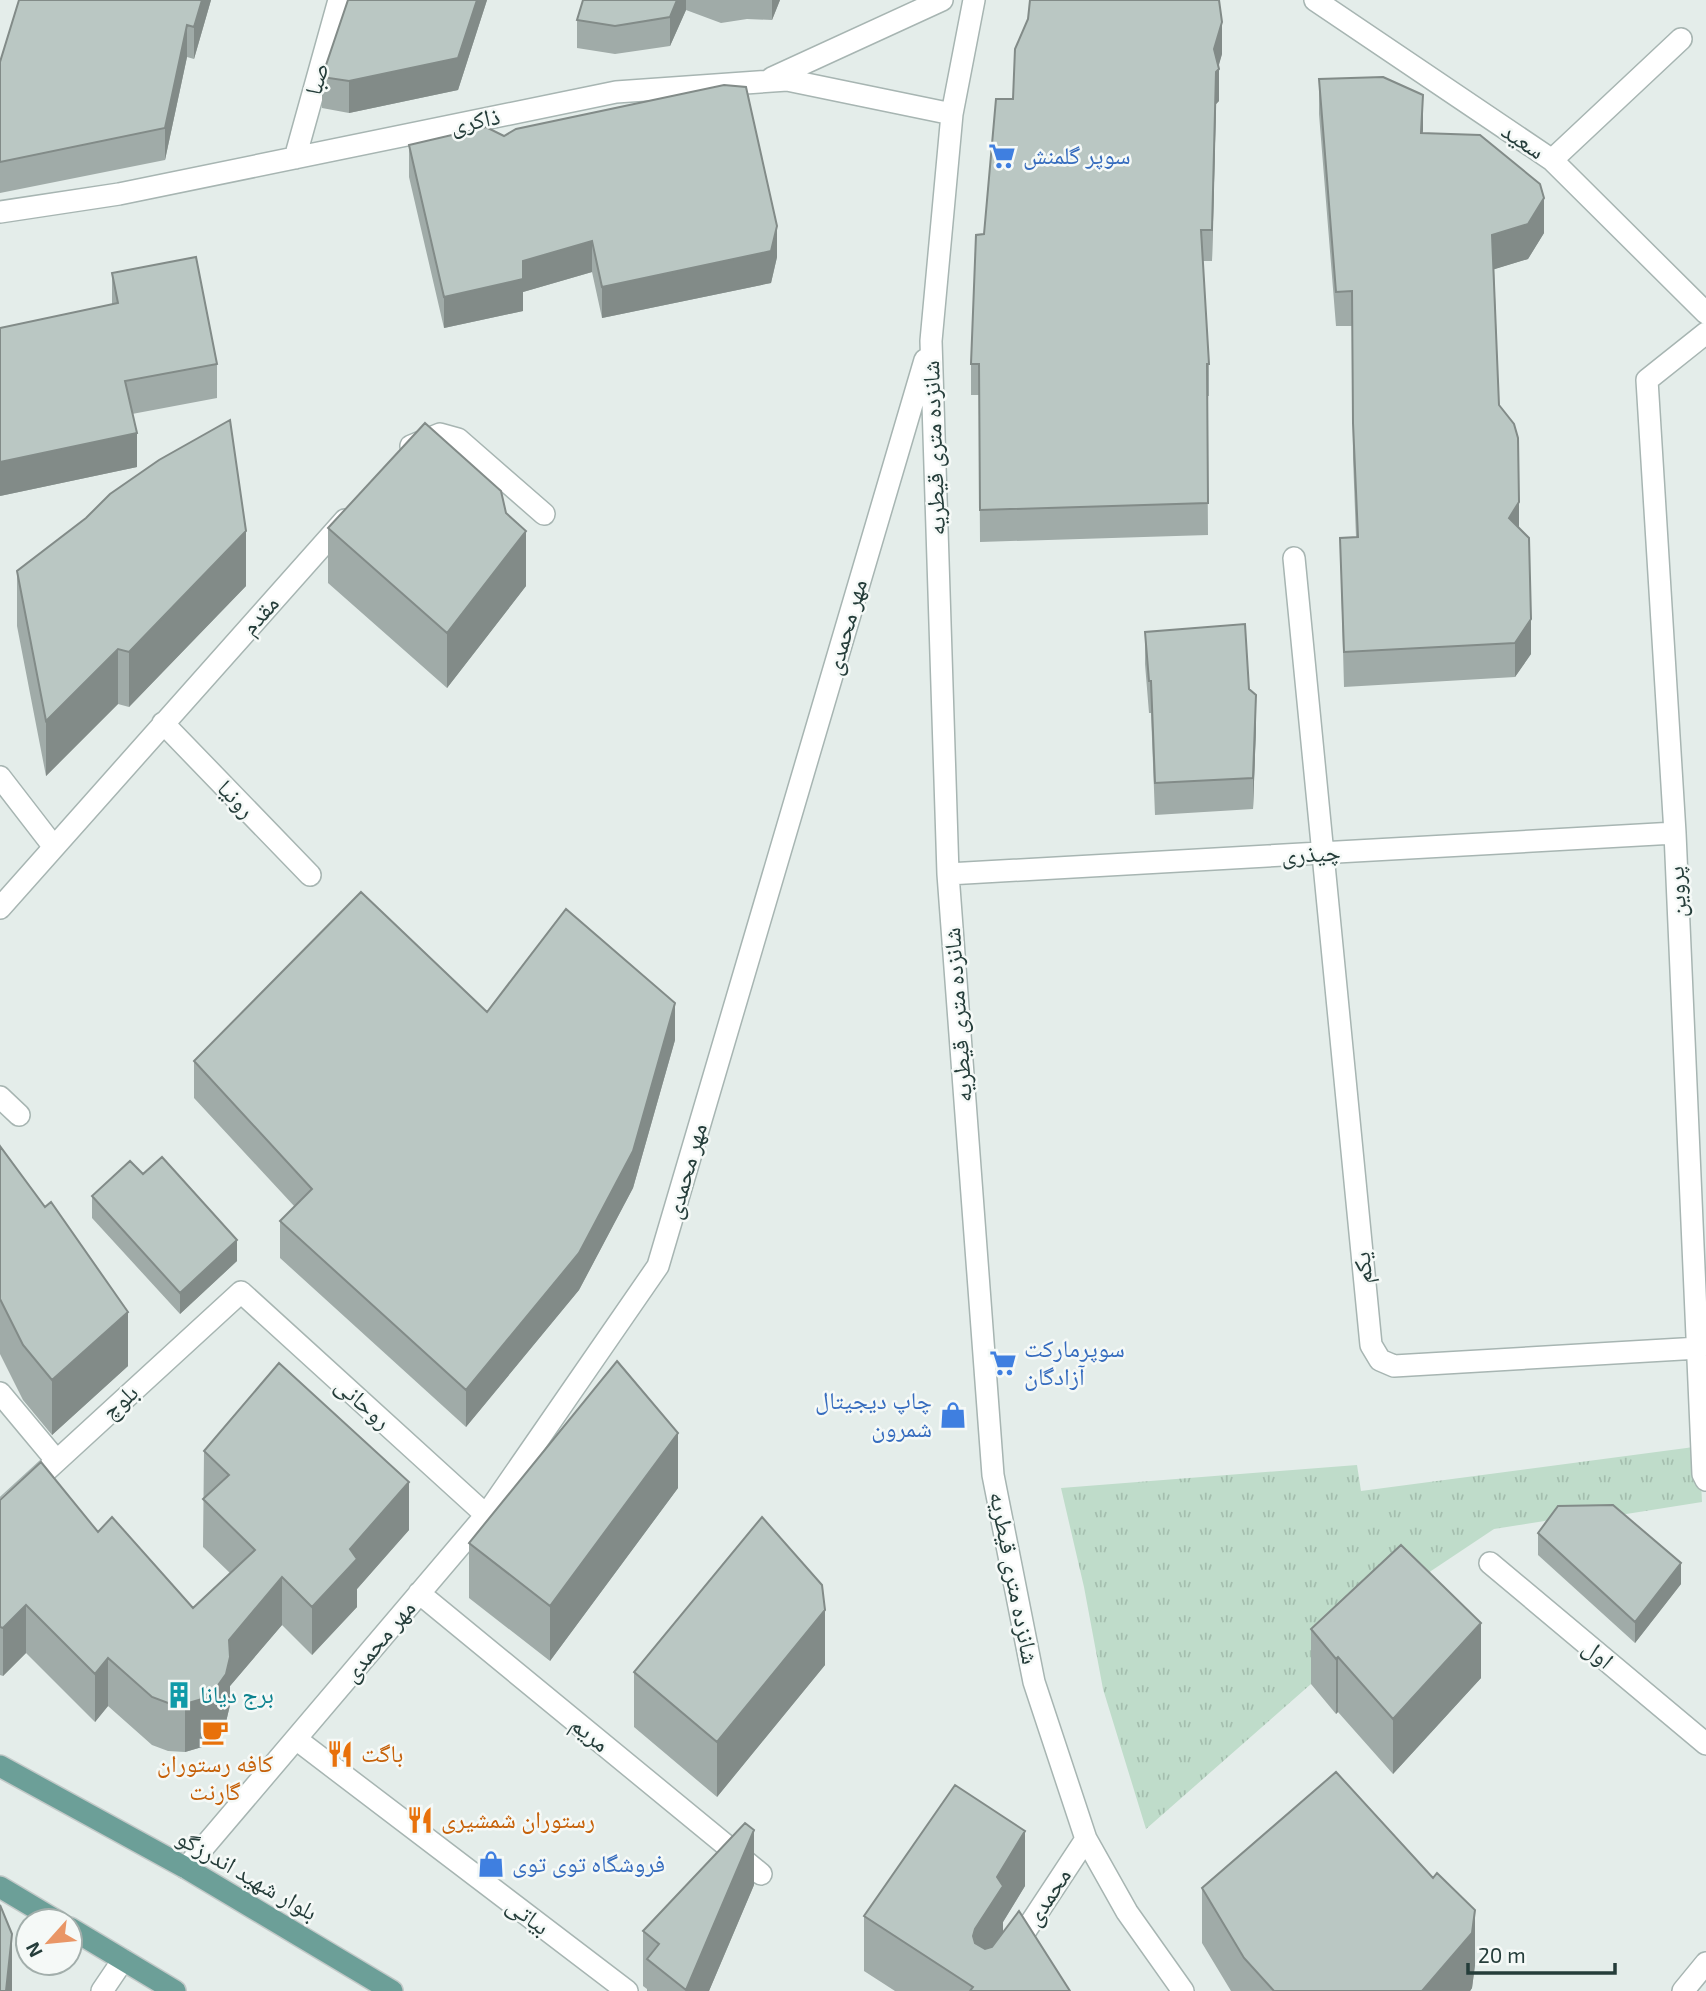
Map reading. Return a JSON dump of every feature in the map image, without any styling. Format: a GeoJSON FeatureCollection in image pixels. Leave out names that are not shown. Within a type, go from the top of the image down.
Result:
{"type":"FeatureCollection","features":[{"type":"Feature","properties":{"kind":"main road","name":"بلوار شهید اندرزگو"},"geometry":{"type":"LineString","coordinates":[[0,1766],[186,1868],[392,1991]]}},
{"type":"Feature","properties":{"kind":"main road"},"geometry":{"type":"LineString","coordinates":[[0,1887],[34,1907]]}},
{"type":"Feature","properties":{"kind":"main road"},"geometry":{"type":"LineString","coordinates":[[84,1936],[175,1991]]}},
{"type":"Feature","properties":{"kind":"street","name":"صبا"},"geometry":{"type":"LineString","coordinates":[[295,158],[339,0]]}},
{"type":"Feature","properties":{"kind":"street"},"geometry":{"type":"LineString","coordinates":[[763,82],[942,0]]}},
{"type":"Feature","properties":{"kind":"street","name":"شانزده متری قیطریه"},"geometry":{"type":"LineString","coordinates":[[974,0],[953,114],[931,341],[948,874],[993,1475],[1034,1682],[1086,1839],[1127,1912],[1183,1991]]}},
{"type":"Feature","properties":{"kind":"street","name":"سعید"},"geometry":{"type":"LineString","coordinates":[[1315,0],[1552,160],[1706,313]]}},
{"type":"Feature","properties":{"kind":"street"},"geometry":{"type":"LineString","coordinates":[[1552,160],[1681,39]]}},
{"type":"Feature","properties":{"kind":"street","name":"ذاکری"},"geometry":{"type":"LineString","coordinates":[[0,212],[119,194],[616,92],[787,80],[953,114]]}},
{"type":"Feature","properties":{"kind":"street","name":"پروین"},"geometry":{"type":"LineString","coordinates":[[1706,333],[1647,380],[1675,833],[1703,1474],[1706,1480]]}},
{"type":"Feature","properties":{"kind":"street","name":"مهر محمدی"},"geometry":{"type":"LineString","coordinates":[[186,1868],[486,1515],[659,1266],[931,341]]}},
{"type":"Feature","properties":{"kind":"street"},"geometry":{"type":"LineString","coordinates":[[393,466],[412,445],[440,434],[458,439],[544,514]]}},
{"type":"Feature","properties":{"kind":"street","name":"مقدم"},"geometry":{"type":"LineString","coordinates":[[0,908],[356,507]]}},
{"type":"Feature","properties":{"kind":"street","name":"یکم"},"geometry":{"type":"LineString","coordinates":[[1294,558],[1371,1345],[1380,1360],[1394,1366],[1699,1348]]}},
{"type":"Feature","properties":{"kind":"street","name":"رونیا"},"geometry":{"type":"LineString","coordinates":[[163,723],[310,875]]}},
{"type":"Feature","properties":{"kind":"street"},"geometry":{"type":"LineString","coordinates":[[0,777],[54,847]]}},
{"type":"Feature","properties":{"kind":"street","name":"چیذری"},"geometry":{"type":"LineString","coordinates":[[948,874],[1675,833]]}},
{"type":"Feature","properties":{"kind":"street"},"geometry":{"type":"LineString","coordinates":[[0,1097],[19,1115]]}},
{"type":"Feature","properties":{"kind":"street","name":"روحانی"},"geometry":{"type":"LineString","coordinates":[[241,1292],[486,1515]]}},
{"type":"Feature","properties":{"kind":"street","name":"بلوچ"},"geometry":{"type":"LineString","coordinates":[[0,1513],[241,1292]]}},
{"type":"Feature","properties":{"kind":"street"},"geometry":{"type":"LineString","coordinates":[[0,1393],[56,1460]]}},
{"type":"Feature","properties":{"kind":"street","name":"اول"},"geometry":{"type":"LineString","coordinates":[[1490,1563],[1706,1744]]}},
{"type":"Feature","properties":{"kind":"street","name":"مریم"},"geometry":{"type":"LineString","coordinates":[[419,1593],[761,1874]]}},
{"type":"Feature","properties":{"kind":"street","name":"بیاتی"},"geometry":{"type":"LineString","coordinates":[[296,1739],[627,1991]]}},
{"type":"Feature","properties":{"kind":"street","name":"محمدی"},"geometry":{"type":"LineString","coordinates":[[986,1991],[1086,1839]]}},
{"type":"Feature","properties":{"kind":"street"},"geometry":{"type":"LineString","coordinates":[[102,1991],[123,1960]]}},
{"type":"Feature","properties":{"kind":"street"},"geometry":{"type":"LineString","coordinates":[[1682,1991],[1706,1963]]}},
{"type":"Feature","properties":{"kind":"green space"},"geometry":{"type":"Polygon","coordinates":[[[1694,1447],[1702,1502],[1620,1515],[1614,1510],[1494,1529],[1431,1571],[1311,1684],[1146,1829],[1103,1689],[1084,1587],[1061,1488],[1357,1465],[1361,1491],[1694,1447]]]}},
{"type":"Feature","properties":{"kind":"building"},"geometry":{"type":"Polygon","coordinates":[[[19,0],[202,0],[194,27],[187,25],[165,128],[0,162],[0,62],[19,0]]]}},
{"type":"Feature","properties":{"kind":"building"},"geometry":{"type":"Polygon","coordinates":[[[348,0],[477,0],[458,58],[349,81],[322,77],[348,0]]]}},
{"type":"Feature","properties":{"kind":"building"},"geometry":{"type":"Polygon","coordinates":[[[583,0],[677,0],[670,17],[615,26],[577,20],[583,0]]]}},
{"type":"Feature","properties":{"kind":"building"},"geometry":{"type":"Polygon","coordinates":[[[1030,0],[1219,0],[1222,22],[1214,49],[1219,69],[1216,72],[1212,230],[1201,230],[1209,364],[1208,503],[980,510],[979,364],[971,364],[976,235],[984,234],[996,99],[1013,99],[1015,49],[1028,19],[1030,0]]]}},
{"type":"Feature","properties":{"kind":"building"},"geometry":{"type":"Polygon","coordinates":[[[1383,77],[1423,95],[1421,133],[1480,135],[1540,184],[1544,198],[1528,224],[1492,235],[1499,405],[1514,424],[1518,438],[1519,502],[1509,518],[1529,538],[1531,619],[1515,643],[1344,652],[1340,538],[1358,537],[1353,423],[1352,291],[1336,292],[1319,79],[1383,77]]]}},
{"type":"Feature","properties":{"kind":"building"},"geometry":{"type":"Polygon","coordinates":[[[724,85],[746,87],[777,226],[771,251],[602,287],[592,241],[523,261],[523,279],[444,297],[409,145],[486,127],[504,136],[516,129],[724,85]]]}},
{"type":"Feature","properties":{"kind":"building"},"geometry":{"type":"Polygon","coordinates":[[[196,257],[217,364],[125,381],[137,433],[0,462],[0,328],[118,303],[112,273],[196,257]]]}},
{"type":"Feature","properties":{"kind":"building"},"geometry":{"type":"Polygon","coordinates":[[[230,420],[246,531],[129,652],[118,649],[46,721],[17,571],[86,518],[110,494],[159,460],[230,420]]]}},
{"type":"Feature","properties":{"kind":"building"},"geometry":{"type":"Polygon","coordinates":[[[425,423],[501,491],[506,513],[526,531],[447,633],[328,528],[425,423]]]}},
{"type":"Feature","properties":{"kind":"building"},"geometry":{"type":"Polygon","coordinates":[[[1245,624],[1249,689],[1256,695],[1253,778],[1155,783],[1151,681],[1145,632],[1245,624]]]}},
{"type":"Feature","properties":{"kind":"building"},"geometry":{"type":"Polygon","coordinates":[[[361,892],[487,1012],[566,909],[675,1003],[633,1151],[579,1253],[466,1390],[280,1221],[312,1189],[194,1061],[361,892]]]}},
{"type":"Feature","properties":{"kind":"building"},"geometry":{"type":"Polygon","coordinates":[[[0,1146],[45,1207],[51,1202],[128,1312],[52,1380],[23,1345],[0,1299],[0,1146]]]}},
{"type":"Feature","properties":{"kind":"building"},"geometry":{"type":"Polygon","coordinates":[[[162,1157],[237,1240],[180,1293],[92,1196],[130,1161],[143,1174],[162,1157]]]}},
{"type":"Feature","properties":{"kind":"building"},"geometry":{"type":"Polygon","coordinates":[[[617,1361],[678,1433],[550,1606],[469,1543],[617,1361]]]}},
{"type":"Feature","properties":{"kind":"building"},"geometry":{"type":"Polygon","coordinates":[[[279,1363],[409,1482],[350,1549],[357,1559],[312,1607],[282,1577],[229,1640],[230,1657],[226,1674],[216,1688],[202,1699],[185,1704],[168,1703],[152,1697],[108,1658],[95,1674],[26,1605],[3,1628],[0,1627],[0,1500],[41,1462],[98,1532],[112,1517],[193,1608],[255,1550],[203,1499],[229,1475],[204,1451],[279,1363]]]}},
{"type":"Feature","properties":{"kind":"building"},"geometry":{"type":"Polygon","coordinates":[[[1613,1505],[1681,1563],[1635,1622],[1538,1533],[1558,1506],[1613,1505]]]}},
{"type":"Feature","properties":{"kind":"building"},"geometry":{"type":"Polygon","coordinates":[[[762,1517],[822,1585],[825,1610],[717,1742],[634,1672],[762,1517]]]}},
{"type":"Feature","properties":{"kind":"building"},"geometry":{"type":"Polygon","coordinates":[[[1401,1545],[1481,1623],[1393,1719],[1311,1629],[1401,1545]]]}},
{"type":"Feature","properties":{"kind":"building"},"geometry":{"type":"Polygon","coordinates":[[[1336,1772],[1433,1878],[1437,1873],[1475,1910],[1472,1933],[1422,1991],[1274,1991],[1244,1958],[1202,1888],[1336,1772]]]}},
{"type":"Feature","properties":{"kind":"building"},"geometry":{"type":"Polygon","coordinates":[[[955,1785],[1025,1831],[997,1877],[1003,1886],[975,1929],[975,1943],[985,1949],[992,1947],[1019,1911],[1070,1991],[970,1991],[973,1987],[864,1916],[955,1785]]]}},
{"type":"Feature","properties":{"kind":"building"},"geometry":{"type":"Polygon","coordinates":[[[745,1823],[754,1830],[686,1990],[647,1959],[659,1944],[643,1931],[745,1823]]]}},
{"type":"Feature","properties":{"kind":"building"},"geometry":{"type":"Polygon","coordinates":[[[0,1905],[12,1934],[6,1991],[0,1991],[0,1905]]]}},
{"type":"Feature","properties":{"kind":"place","name":"سوپر گلمنش"},"geometry":{"type":"Point","coordinates":[1002,156]}},
{"type":"Feature","properties":{"kind":"place","name":"سوپرمارکت آزادگان"},"geometry":{"type":"Point","coordinates":[1003,1363]}},
{"type":"Feature","properties":{"kind":"place","name":"چاپ دیجیتال شمرون"},"geometry":{"type":"Point","coordinates":[953,1415]}},
{"type":"Feature","properties":{"kind":"place","name":"برج دیانا"},"geometry":{"type":"Point","coordinates":[179,1695]}},
{"type":"Feature","properties":{"kind":"place","name":"کافه رستوران گارنت"},"geometry":{"type":"Point","coordinates":[215,1732]}},
{"type":"Feature","properties":{"kind":"place","name":"باگت"},"geometry":{"type":"Point","coordinates":[340,1754]}},
{"type":"Feature","properties":{"kind":"place","name":"رستوران شمشیری"},"geometry":{"type":"Point","coordinates":[420,1820]}},
{"type":"Feature","properties":{"kind":"place","name":"فروشگاه توی توی"},"geometry":{"type":"Point","coordinates":[491,1864]}}]}
